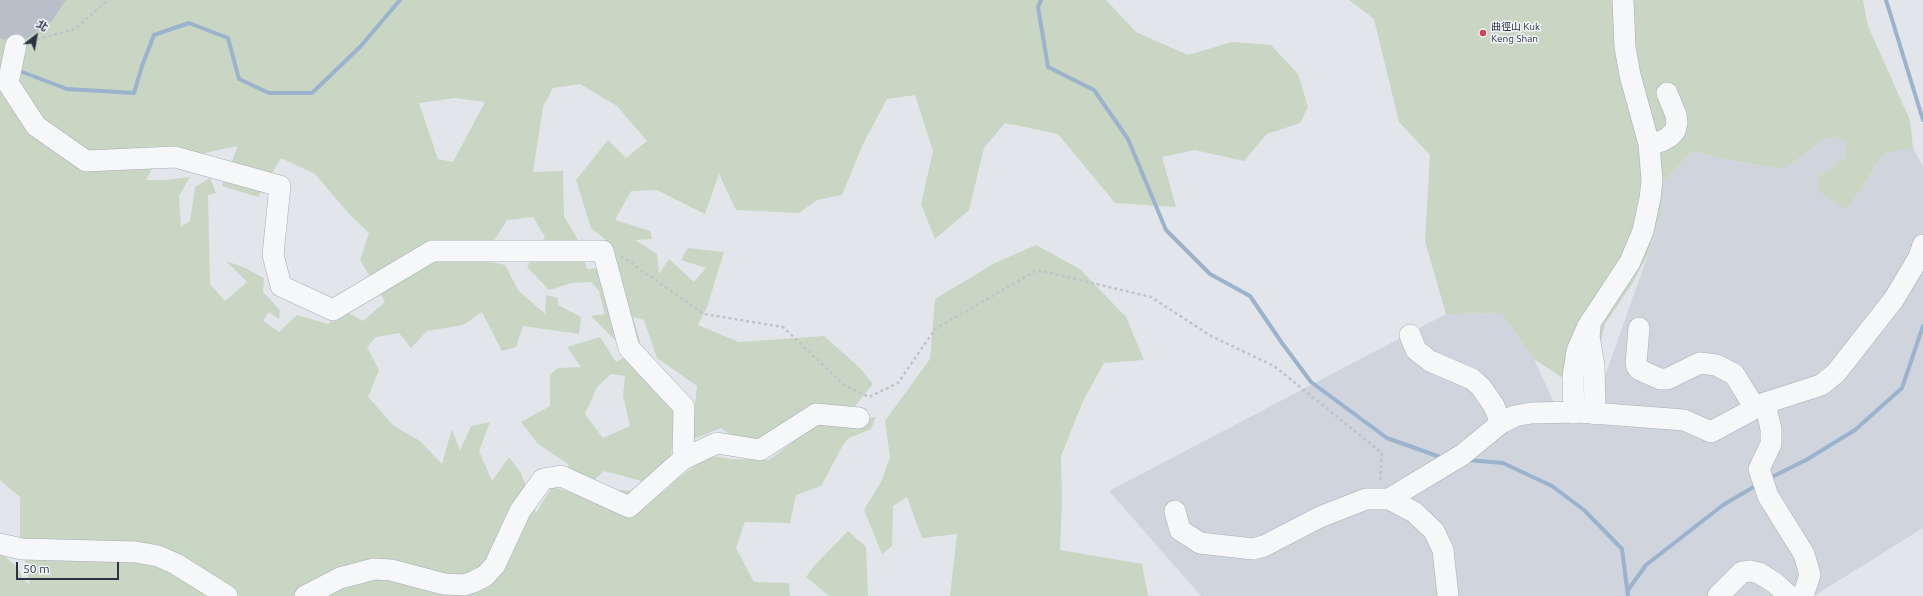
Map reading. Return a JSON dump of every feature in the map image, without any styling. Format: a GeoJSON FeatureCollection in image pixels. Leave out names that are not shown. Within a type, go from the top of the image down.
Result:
{"type":"FeatureCollection","features":[{"type":"Feature","properties":{"kind":"street"},"geometry":{"type":"LineString","coordinates":[[1574,413],[1574,364],[1582,338],[1595,315],[1630,262],[1643,231],[1652,181],[1649,144],[1630,75],[1625,47],[1623,0]]}},
{"type":"Feature","properties":{"kind":"street"},"geometry":{"type":"LineString","coordinates":[[16,45],[8,83],[36,126],[86,161],[176,157],[280,186],[273,255],[281,286],[333,310],[432,251],[603,250],[629,348],[684,407],[683,459]]}},
{"type":"Feature","properties":{"kind":"street"},"geometry":{"type":"LineString","coordinates":[[1649,144],[1662,141],[1669,137],[1674,131],[1677,123],[1676,115],[1667,93]]}},
{"type":"Feature","properties":{"kind":"street"},"geometry":{"type":"LineString","coordinates":[[1384,499],[1462,455],[1500,423],[1515,416],[1531,413],[1574,413],[1684,420],[1711,432],[1760,406],[1821,385],[1836,374],[1894,299],[1919,257],[1923,245]]}},
{"type":"Feature","properties":{"kind":"street"},"geometry":{"type":"LineString","coordinates":[[1595,315],[1589,336],[1594,366],[1595,414]]}},
{"type":"Feature","properties":{"kind":"street"},"geometry":{"type":"LineString","coordinates":[[1639,328],[1636,363],[1640,370],[1660,379],[1666,379],[1700,363],[1716,365],[1734,374],[1760,406],[1771,429],[1771,444],[1759,468],[1768,496],[1804,554],[1810,575],[1803,596]]}},
{"type":"Feature","properties":{"kind":"street"},"geometry":{"type":"LineString","coordinates":[[1410,335],[1416,350],[1430,361],[1472,379],[1481,387],[1494,406],[1500,423]]}},
{"type":"Feature","properties":{"kind":"street"},"geometry":{"type":"LineString","coordinates":[[305,596],[340,578],[374,569],[391,570],[444,584],[464,585],[473,582],[485,576],[495,565],[520,511],[543,478],[561,476],[629,508],[683,459],[717,443],[760,450],[816,414],[859,418]]}},
{"type":"Feature","properties":{"kind":"street"},"geometry":{"type":"LineString","coordinates":[[1175,511],[1180,530],[1200,543],[1253,549],[1264,546],[1320,517],[1366,499],[1384,499],[1414,512],[1434,531],[1443,550],[1448,596]]}},
{"type":"Feature","properties":{"kind":"street"},"geometry":{"type":"LineString","coordinates":[[0,544],[22,549],[136,552],[158,556],[176,564],[227,596]]}},
{"type":"Feature","properties":{"kind":"street"},"geometry":{"type":"LineString","coordinates":[[1718,596],[1742,572],[1750,571],[1764,576],[1789,596]]}},
{"type":"Feature","properties":{"kind":"path"},"geometry":{"type":"LineString","coordinates":[[16,45],[75,29],[108,0]]}},
{"type":"Feature","properties":{"kind":"path"},"geometry":{"type":"LineString","coordinates":[[603,250],[625,257],[704,314],[783,327],[844,385],[869,396],[898,383],[935,330],[1037,270],[1151,297],[1211,336],[1274,366],[1382,453],[1384,499]]}},
{"type":"Feature","properties":{"kind":"shaded area"},"geometry":{"type":"Polygon","coordinates":[[[1837,137],[1847,142],[1845,158],[1818,177],[1861,189],[1883,154],[1913,148],[1923,166],[1923,528],[1814,596],[1201,596],[1109,491],[1446,314],[1501,313],[1534,359],[1563,422],[1606,421],[1605,376],[1655,235],[1660,217],[1664,181],[1693,151],[1739,162],[1785,169],[1825,138],[1837,137]]]}},
{"type":"Feature","properties":{"kind":"green space"},"geometry":{"type":"Polygon","coordinates":[[[0,0],[1106,0],[1136,32],[1188,55],[1232,42],[1271,45],[1298,74],[1308,107],[1300,123],[1267,134],[1244,161],[1195,150],[1162,157],[1176,207],[1115,203],[1058,134],[1005,123],[984,148],[969,210],[935,239],[921,204],[933,151],[915,95],[887,99],[863,144],[842,195],[817,200],[799,213],[736,210],[719,174],[705,214],[657,190],[631,191],[615,220],[650,231],[652,239],[635,240],[657,254],[659,274],[669,259],[694,282],[706,268],[681,260],[688,248],[724,252],[707,307],[698,325],[739,342],[824,336],[860,368],[873,384],[855,406],[801,411],[755,455],[721,428],[691,440],[697,386],[657,358],[644,320],[633,317],[642,349],[677,386],[671,458],[645,482],[604,471],[581,492],[619,490],[664,492],[675,481],[709,455],[731,459],[769,460],[814,426],[876,417],[871,429],[849,438],[843,445],[821,486],[796,495],[790,523],[745,522],[736,548],[754,582],[789,583],[790,596],[0,596],[0,552],[18,568],[23,579],[30,585],[20,536],[20,497],[0,480],[0,0]],[[580,84],[553,88],[543,107],[533,172],[563,171],[564,216],[578,240],[587,269],[601,268],[597,243],[606,240],[591,228],[576,180],[608,140],[626,158],[647,141],[617,106],[580,84]],[[455,98],[419,103],[438,159],[453,162],[485,102],[455,98]],[[238,146],[213,151],[152,169],[146,180],[165,180],[190,177],[179,196],[181,227],[190,221],[195,187],[210,178],[216,193],[208,195],[210,284],[225,301],[247,282],[226,261],[243,267],[264,278],[263,292],[280,310],[279,319],[269,312],[263,321],[279,332],[297,315],[328,324],[345,311],[363,321],[385,302],[360,260],[369,233],[350,215],[315,174],[281,158],[258,197],[222,186],[238,146]],[[533,217],[507,220],[482,260],[505,265],[518,290],[545,314],[546,295],[558,298],[558,305],[581,317],[579,334],[523,326],[516,347],[502,351],[482,312],[463,325],[427,331],[411,348],[399,333],[376,337],[367,347],[379,370],[368,397],[394,426],[420,441],[442,464],[452,429],[460,451],[471,426],[490,422],[479,451],[492,481],[509,457],[521,473],[536,513],[552,487],[570,492],[568,464],[538,444],[521,422],[550,406],[550,375],[558,368],[581,367],[567,347],[600,337],[616,362],[625,357],[620,345],[591,316],[605,314],[599,291],[591,282],[572,283],[549,290],[527,267],[545,237],[533,217]],[[611,374],[597,387],[585,414],[603,438],[630,426],[623,396],[625,376],[611,374]]]}},
{"type":"Feature","properties":{"kind":"green space"},"geometry":{"type":"Polygon","coordinates":[[[1349,0],[1863,0],[1868,26],[1910,120],[1913,148],[1883,154],[1861,189],[1845,209],[1818,191],[1818,177],[1845,158],[1847,142],[1837,137],[1825,138],[1785,169],[1739,162],[1693,151],[1664,181],[1660,217],[1649,252],[1632,284],[1605,324],[1601,341],[1601,351],[1573,377],[1561,377],[1534,359],[1501,313],[1446,314],[1425,241],[1430,155],[1399,122],[1374,19],[1349,0]]]}},
{"type":"Feature","properties":{"kind":"green space"},"geometry":{"type":"Polygon","coordinates":[[[1036,245],[1080,269],[1126,317],[1144,360],[1104,363],[1083,401],[1061,456],[1062,504],[1060,550],[1142,564],[1148,596],[950,596],[957,534],[922,538],[907,497],[893,506],[892,546],[882,554],[864,510],[881,482],[890,457],[885,421],[930,359],[935,299],[995,263],[1036,245]]]}},
{"type":"Feature","properties":{"kind":"green space"},"geometry":{"type":"Polygon","coordinates":[[[848,531],[866,547],[868,596],[829,596],[806,577],[814,566],[848,531]]]}},
{"type":"Feature","properties":{"kind":"building"},"geometry":{"type":"Polygon","coordinates":[[[0,0],[66,0],[51,22],[26,39],[19,33],[13,34],[5,40],[0,38],[0,0]]]}},
{"type":"Feature","properties":{"kind":"waterway"},"geometry":{"type":"LineString","coordinates":[[17,70],[67,89],[134,93],[142,66],[154,35],[189,23],[228,38],[239,79],[269,93],[312,93],[360,47],[400,0]]}},
{"type":"Feature","properties":{"kind":"waterway"},"geometry":{"type":"LineString","coordinates":[[1041,0],[1038,7],[1048,67],[1094,90],[1128,139],[1166,230],[1210,274],[1250,296],[1311,382],[1387,438],[1443,458]]}},
{"type":"Feature","properties":{"kind":"waterway"},"geometry":{"type":"LineString","coordinates":[[1886,0],[1923,120]]}},
{"type":"Feature","properties":{"kind":"waterway"},"geometry":{"type":"LineString","coordinates":[[1768,479],[1806,460],[1855,430],[1902,388],[1923,326]]}},
{"type":"Feature","properties":{"kind":"waterway"},"geometry":{"type":"LineString","coordinates":[[1468,460],[1503,463],[1552,486],[1584,510],[1622,549],[1628,596]]}},
{"type":"Feature","properties":{"kind":"waterway"},"geometry":{"type":"LineString","coordinates":[[1628,590],[1646,565],[1723,505],[1757,485]]}},
{"type":"Feature","properties":{"kind":"place","name":"曲徑山 Kuk Keng Shan"},"geometry":{"type":"Point","coordinates":[1483,33]}}]}
